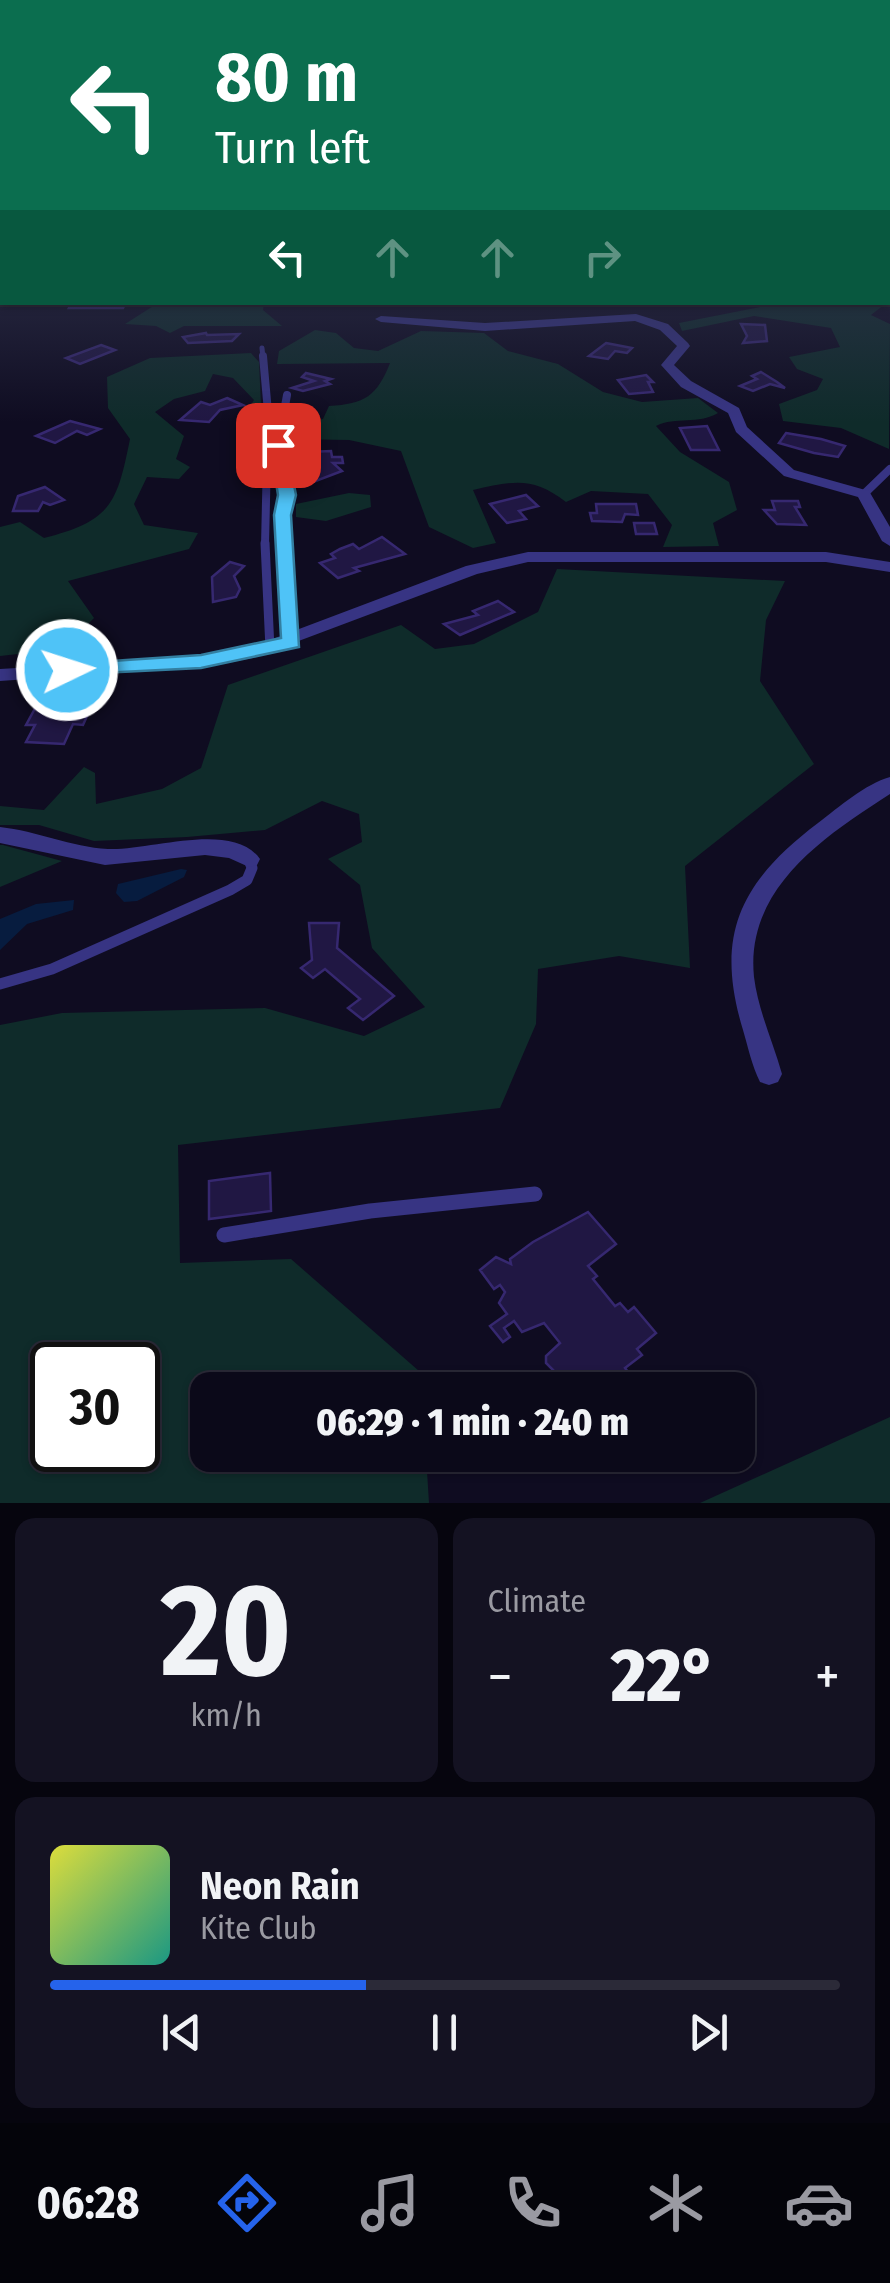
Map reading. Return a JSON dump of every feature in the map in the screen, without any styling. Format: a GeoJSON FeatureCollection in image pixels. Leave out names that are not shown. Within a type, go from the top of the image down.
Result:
{"type":"FeatureCollection","features":[{"type":"Feature","properties":{"kind":"street"},"geometry":{"type":"LineString","coordinates":[[381,319],[485,327],[626,318],[652,320],[684,346],[667,365],[675,374],[734,411],[741,429],[770,458],[808,482],[864,494],[890,542]]}},
{"type":"Feature","properties":{"kind":"street"},"geometry":{"type":"LineString","coordinates":[[0,675],[201,662],[270,648],[508,559],[592,553],[826,557],[890,566]]}},
{"type":"Feature","properties":{"kind":"street"},"geometry":{"type":"LineString","coordinates":[[769,1074],[742,976],[743,934],[750,910],[791,858],[890,784]]}},
{"type":"Feature","properties":{"kind":"street"},"geometry":{"type":"LineString","coordinates":[[0,835],[83,857],[152,855],[214,847],[237,850],[249,860]]}},
{"type":"Feature","properties":{"kind":"lane"},"geometry":{"type":"LineString","coordinates":[[262,348],[268,412],[263,498],[270,648]]}},
{"type":"Feature","properties":{"kind":"lane"},"geometry":{"type":"LineString","coordinates":[[287,395],[278,445],[287,495],[282,515],[292,642]]}},
{"type":"Feature","properties":{"kind":"lane"},"geometry":{"type":"LineString","coordinates":[[864,494],[890,470]]}},
{"type":"Feature","properties":{"kind":"lane"},"geometry":{"type":"LineString","coordinates":[[0,984],[52,969],[230,890],[246,880],[252,868],[249,860]]}},
{"type":"Feature","properties":{"kind":"lane"},"geometry":{"type":"LineString","coordinates":[[224,1235],[370,1212],[535,1194]]}},
{"type":"Feature","properties":{"kind":"green space"},"geometry":{"type":"Polygon","coordinates":[[[155,305],[264,305],[263,310],[282,326],[184,326],[170,333],[156,326],[125,324],[155,305]]]}},
{"type":"Feature","properties":{"kind":"green space"},"geometry":{"type":"Polygon","coordinates":[[[771,305],[884,305],[871,315],[890,324],[889,449],[841,428],[783,421],[779,404],[817,390],[823,379],[797,369],[789,357],[840,347],[831,328],[754,316],[682,331],[679,323],[771,305]]]}},
{"type":"Feature","properties":{"kind":"green space"},"geometry":{"type":"Polygon","coordinates":[[[315,330],[336,333],[354,348],[378,351],[421,331],[484,333],[508,351],[558,364],[603,392],[642,402],[698,398],[718,413],[656,426],[680,452],[729,482],[737,510],[713,523],[719,546],[663,547],[672,525],[648,494],[591,491],[566,502],[532,484],[500,484],[473,490],[496,543],[473,548],[429,527],[401,451],[349,440],[287,439],[296,424],[323,419],[329,406],[368,396],[390,363],[277,364],[279,351],[315,330]]]}},
{"type":"Feature","properties":{"kind":"green space"},"geometry":{"type":"Polygon","coordinates":[[[251,353],[259,362],[262,427],[239,423],[254,400],[233,378],[213,374],[205,391],[174,399],[155,412],[184,436],[176,459],[190,467],[179,479],[147,477],[134,504],[144,525],[198,533],[189,549],[68,581],[94,618],[63,649],[0,656],[0,527],[20,522],[44,538],[66,532],[97,516],[115,494],[130,439],[108,408],[107,377],[150,358],[251,353]]]}},
{"type":"Feature","properties":{"kind":"green space"},"geometry":{"type":"Polygon","coordinates":[[[349,493],[370,495],[371,507],[326,521],[296,517],[296,504],[349,493]]]}},
{"type":"Feature","properties":{"kind":"green space"},"geometry":{"type":"Polygon","coordinates":[[[557,569],[785,581],[766,620],[760,681],[814,764],[685,866],[690,968],[619,956],[538,969],[536,1024],[500,1108],[178,1145],[180,1263],[291,1259],[419,1372],[190,1372],[190,1472],[427,1472],[429,1503],[0,1503],[0,1025],[62,1013],[265,1008],[364,1036],[425,1007],[372,948],[360,885],[328,859],[362,842],[359,814],[322,801],[265,830],[94,841],[39,825],[0,825],[0,806],[44,810],[84,767],[95,773],[96,804],[162,789],[201,768],[228,685],[401,625],[435,649],[474,644],[538,612],[557,569]]]}},
{"type":"Feature","properties":{"kind":"green space"},"geometry":{"type":"Polygon","coordinates":[[[3,845],[62,861],[0,887],[3,845]]]}},
{"type":"Feature","properties":{"kind":"green space"},"geometry":{"type":"Polygon","coordinates":[[[890,1417],[890,1503],[700,1503],[890,1417]]]}},
{"type":"Feature","properties":{"kind":"water"},"geometry":{"type":"Polygon","coordinates":[[[187,870],[184,877],[137,901],[124,902],[116,893],[118,884],[187,870]]]}},
{"type":"Feature","properties":{"kind":"water"},"geometry":{"type":"Polygon","coordinates":[[[74,900],[73,910],[27,924],[0,950],[0,919],[36,904],[74,900]]]}},
{"type":"Feature","properties":{"kind":"building"},"geometry":{"type":"Polygon","coordinates":[[[71,305],[124,305],[123,308],[69,308],[71,305]]]}},
{"type":"Feature","properties":{"kind":"building"},"geometry":{"type":"Polygon","coordinates":[[[741,324],[765,325],[767,341],[743,343],[747,336],[741,324]]]}},
{"type":"Feature","properties":{"kind":"building"},"geometry":{"type":"Polygon","coordinates":[[[239,334],[232,341],[188,343],[183,337],[239,334]]]}},
{"type":"Feature","properties":{"kind":"building"},"geometry":{"type":"Polygon","coordinates":[[[606,343],[632,348],[627,353],[615,351],[608,359],[589,356],[606,343]]]}},
{"type":"Feature","properties":{"kind":"building"},"geometry":{"type":"Polygon","coordinates":[[[101,345],[115,350],[80,364],[66,358],[101,345]]]}},
{"type":"Feature","properties":{"kind":"building"},"geometry":{"type":"Polygon","coordinates":[[[761,372],[785,388],[770,384],[753,391],[740,386],[757,379],[752,376],[761,372]]]}},
{"type":"Feature","properties":{"kind":"building"},"geometry":{"type":"Polygon","coordinates":[[[306,373],[331,379],[325,381],[330,384],[303,391],[292,388],[314,381],[302,377],[306,373]]]}},
{"type":"Feature","properties":{"kind":"building"},"geometry":{"type":"Polygon","coordinates":[[[646,375],[653,382],[648,382],[653,392],[629,394],[618,380],[646,375]]]}},
{"type":"Feature","properties":{"kind":"building"},"geometry":{"type":"Polygon","coordinates":[[[227,398],[243,405],[220,410],[209,422],[180,420],[201,402],[210,405],[227,398]]]}},
{"type":"Feature","properties":{"kind":"building"},"geometry":{"type":"Polygon","coordinates":[[[70,421],[100,429],[87,435],[77,431],[55,443],[36,436],[70,421]]]}},
{"type":"Feature","properties":{"kind":"building"},"geometry":{"type":"Polygon","coordinates":[[[707,426],[719,450],[691,450],[680,428],[707,426]]]}},
{"type":"Feature","properties":{"kind":"building"},"geometry":{"type":"Polygon","coordinates":[[[786,433],[845,446],[838,457],[814,453],[779,443],[786,433]]]}},
{"type":"Feature","properties":{"kind":"building"},"geometry":{"type":"Polygon","coordinates":[[[331,451],[332,457],[342,457],[343,463],[333,463],[342,471],[308,484],[291,477],[313,466],[308,452],[331,451]]]}},
{"type":"Feature","properties":{"kind":"building"},"geometry":{"type":"Polygon","coordinates":[[[45,487],[64,500],[50,505],[43,502],[38,511],[13,511],[18,496],[45,487]]]}},
{"type":"Feature","properties":{"kind":"building"},"geometry":{"type":"Polygon","coordinates":[[[526,495],[538,506],[519,511],[526,519],[507,523],[490,504],[526,495]]]}},
{"type":"Feature","properties":{"kind":"building"},"geometry":{"type":"Polygon","coordinates":[[[772,501],[798,501],[800,507],[795,507],[806,525],[777,524],[764,510],[775,510],[772,501]]]}},
{"type":"Feature","properties":{"kind":"building"},"geometry":{"type":"Polygon","coordinates":[[[596,504],[636,504],[638,515],[625,514],[622,522],[592,521],[590,513],[597,513],[596,504]]]}},
{"type":"Feature","properties":{"kind":"building"},"geometry":{"type":"Polygon","coordinates":[[[634,523],[654,523],[657,534],[636,534],[634,523]]]}},
{"type":"Feature","properties":{"kind":"building"},"geometry":{"type":"Polygon","coordinates":[[[382,537],[405,554],[354,568],[359,571],[338,578],[320,563],[335,558],[331,554],[340,549],[353,544],[359,549],[382,537]]]}},
{"type":"Feature","properties":{"kind":"building"},"geometry":{"type":"Polygon","coordinates":[[[230,562],[244,566],[234,576],[240,589],[236,597],[213,602],[212,577],[230,562]]]}},
{"type":"Feature","properties":{"kind":"building"},"geometry":{"type":"Polygon","coordinates":[[[498,601],[514,612],[460,635],[444,624],[478,615],[473,611],[498,601]]]}},
{"type":"Feature","properties":{"kind":"building"},"geometry":{"type":"Polygon","coordinates":[[[38,703],[93,703],[83,725],[73,724],[64,744],[26,742],[35,725],[26,725],[38,703]]]}},
{"type":"Feature","properties":{"kind":"building"},"geometry":{"type":"Polygon","coordinates":[[[309,923],[339,923],[337,948],[394,996],[363,1020],[348,1008],[360,999],[325,969],[313,978],[301,968],[312,960],[309,923]]]}},
{"type":"Feature","properties":{"kind":"building"},"geometry":{"type":"Polygon","coordinates":[[[270,1173],[271,1211],[209,1219],[209,1181],[270,1173]]]}},
{"type":"Feature","properties":{"kind":"building"},"geometry":{"type":"Polygon","coordinates":[[[588,1212],[616,1244],[588,1266],[597,1276],[593,1279],[615,1306],[620,1303],[628,1312],[634,1307],[656,1333],[637,1349],[642,1355],[625,1368],[628,1372],[555,1372],[546,1363],[546,1356],[560,1343],[544,1323],[522,1332],[514,1321],[504,1328],[510,1337],[503,1342],[490,1326],[507,1314],[499,1303],[505,1292],[500,1285],[494,1289],[480,1270],[496,1257],[511,1264],[510,1259],[588,1212]]]}},
{"type":"Feature","properties":{"kind":"route"},"geometry":{"type":"LineString","coordinates":[[67,670],[201,662],[253,654],[292,642],[282,515],[287,495],[278,445]]}}]}
